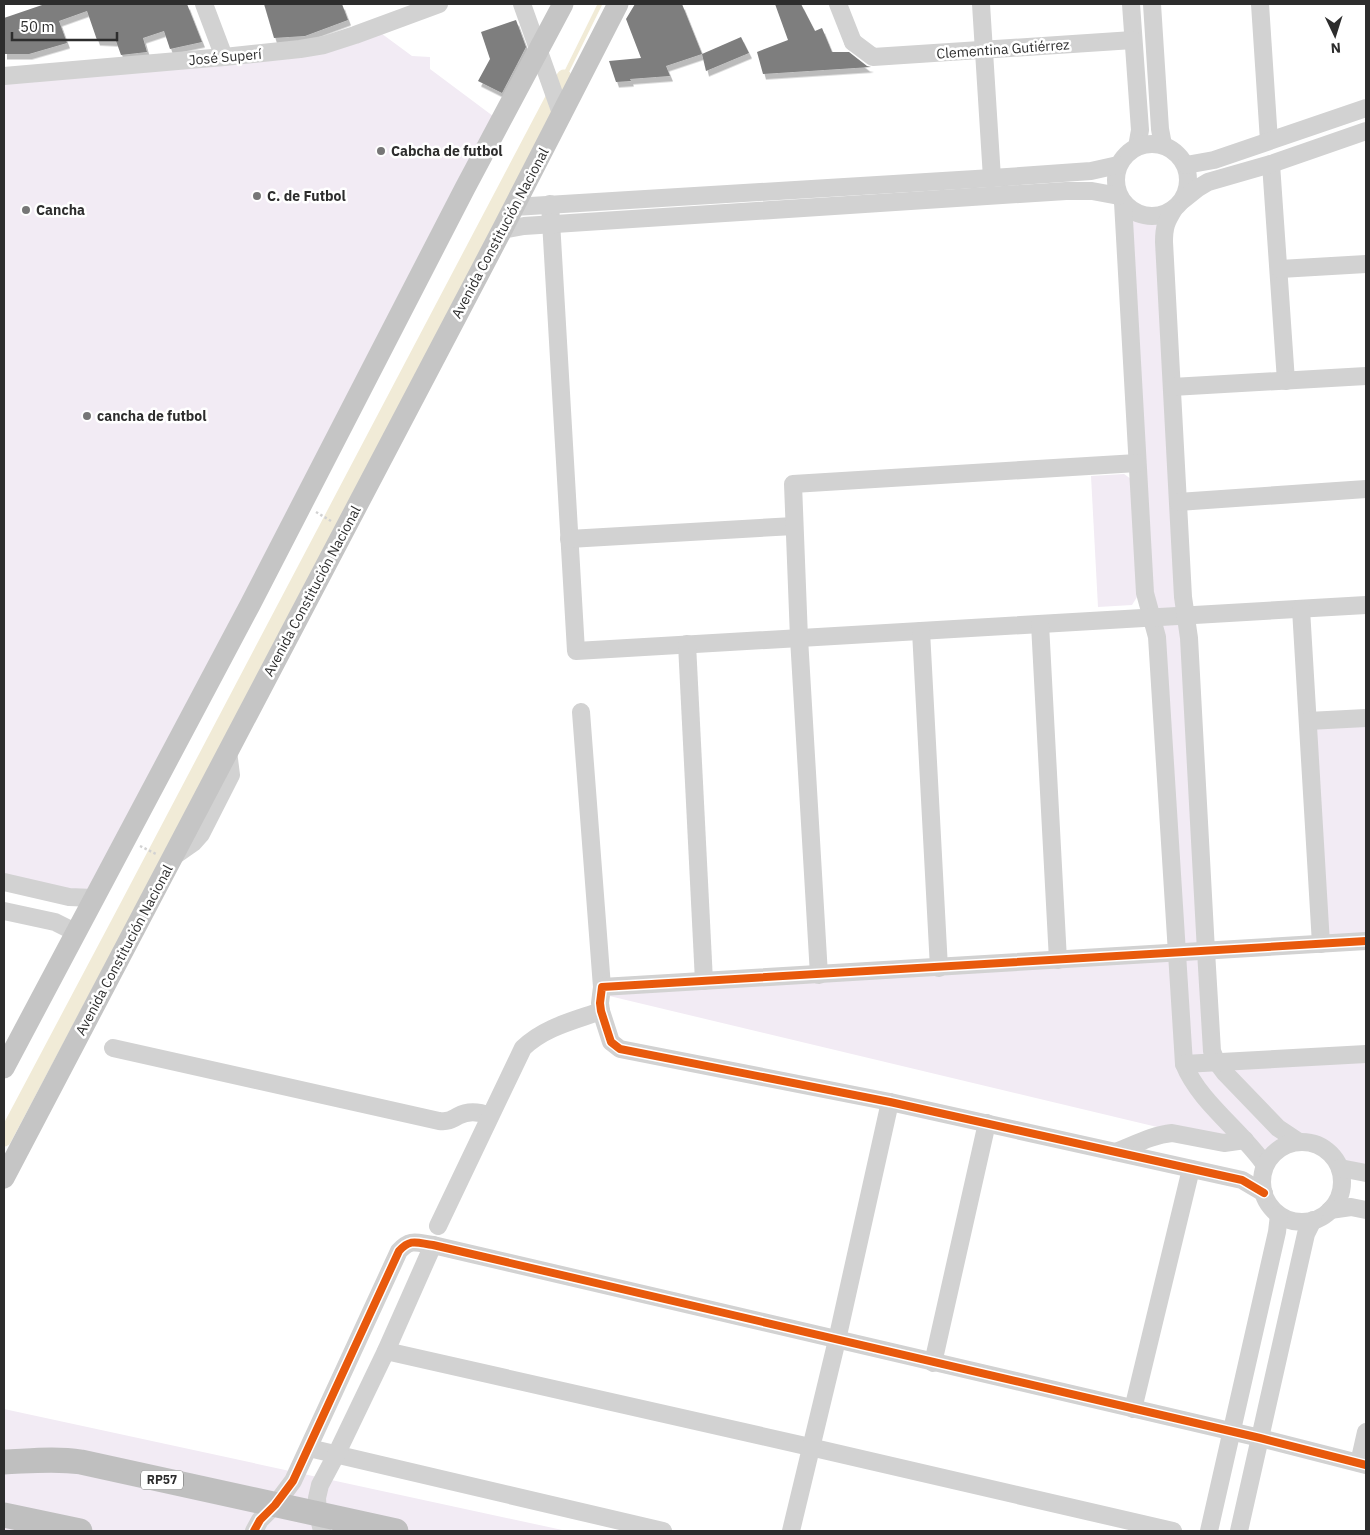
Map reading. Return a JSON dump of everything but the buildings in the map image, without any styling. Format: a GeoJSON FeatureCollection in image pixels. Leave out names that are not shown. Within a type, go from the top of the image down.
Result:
{"type":"FeatureCollection","features":[{"type":"Feature","properties":{"kind":"highway","name":"RP57"},"geometry":{"type":"LineString","coordinates":[[4,1462],[50,1460],[81,1462],[276,1505],[320,1523],[396,1531]]}},
{"type":"Feature","properties":{"kind":"highway"},"geometry":{"type":"LineString","coordinates":[[4,1515],[80,1531]]}},
{"type":"Feature","properties":{"kind":"main road"},"geometry":{"type":"LineString","coordinates":[[4,1068],[245,614],[563,4]]}},
{"type":"Feature","properties":{"kind":"main road","name":"Avenida Constitución Nacional"},"geometry":{"type":"LineString","coordinates":[[4,1178],[562,116],[618,4]]}},
{"type":"Feature","properties":{"kind":"street"},"geometry":{"type":"LineString","coordinates":[[204,4],[224,57]]}},
{"type":"Feature","properties":{"kind":"street","name":"José Superí"},"geometry":{"type":"LineString","coordinates":[[4,76],[300,49],[324,45],[355,35],[439,4]]}},
{"type":"Feature","properties":{"kind":"street"},"geometry":{"type":"LineString","coordinates":[[522,4],[562,116]]}},
{"type":"Feature","properties":{"kind":"street"},"geometry":{"type":"LineString","coordinates":[[838,4],[853,42]]}},
{"type":"Feature","properties":{"kind":"street"},"geometry":{"type":"LineString","coordinates":[[851,4],[853,42]]}},
{"type":"Feature","properties":{"kind":"street"},"geometry":{"type":"LineString","coordinates":[[981,4],[992,178]]}},
{"type":"Feature","properties":{"kind":"street"},"geometry":{"type":"LineString","coordinates":[[1131,4],[1140,130],[1137,147]]}},
{"type":"Feature","properties":{"kind":"street"},"geometry":{"type":"LineString","coordinates":[[1152,4],[1160,129],[1163,145]]}},
{"type":"Feature","properties":{"kind":"street"},"geometry":{"type":"LineString","coordinates":[[1260,4],[1269,141]]}},
{"type":"Feature","properties":{"kind":"street","name":"Clementina Gutiérrez"},"geometry":{"type":"LineString","coordinates":[[853,42],[873,57],[1133,40]]}},
{"type":"Feature","properties":{"kind":"street"},"geometry":{"type":"LineString","coordinates":[[1186,165],[1214,160],[1366,108]]}},
{"type":"Feature","properties":{"kind":"street"},"geometry":{"type":"LineString","coordinates":[[502,230],[550,224],[1066,191],[1092,192],[1121,199],[1131,210],[1136,212],[1152,216],[1162,215],[1208,182],[1271,164],[1366,131]]}},
{"type":"Feature","properties":{"kind":"street"},"geometry":{"type":"LineString","coordinates":[[1265,1166],[1255,1150],[1194,1084],[1184,1064],[1157,637],[1145,592],[1121,199],[1116,186],[1118,166],[1124,156],[1145,144],[1163,145],[1180,156],[1186,165],[1189,177],[1187,189],[1166,221],[1164,235],[1183,597],[1189,638],[1212,1051],[1216,1062],[1225,1073],[1278,1128],[1298,1142]]}},
{"type":"Feature","properties":{"kind":"street"},"geometry":{"type":"LineString","coordinates":[[1271,164],[1280,269],[1286,381]]}},
{"type":"Feature","properties":{"kind":"street"},"geometry":{"type":"LineString","coordinates":[[514,207],[992,178],[1091,171],[1118,166]]}},
{"type":"Feature","properties":{"kind":"street"},"geometry":{"type":"LineString","coordinates":[[782,190],[782,209]]}},
{"type":"Feature","properties":{"kind":"street"},"geometry":{"type":"LineString","coordinates":[[550,204],[576,651],[1366,605]]}},
{"type":"Feature","properties":{"kind":"street"},"geometry":{"type":"LineString","coordinates":[[1280,269],[1366,264]]}},
{"type":"Feature","properties":{"kind":"street"},"geometry":{"type":"LineString","coordinates":[[1172,387],[1366,376]]}},
{"type":"Feature","properties":{"kind":"street"},"geometry":{"type":"LineString","coordinates":[[819,974],[799,638],[794,484],[1137,463]]}},
{"type":"Feature","properties":{"kind":"street"},"geometry":{"type":"LineString","coordinates":[[1178,502],[1366,489]]}},
{"type":"Feature","properties":{"kind":"street"},"geometry":{"type":"LineString","coordinates":[[569,539],[794,526]]}},
{"type":"Feature","properties":{"kind":"street"},"geometry":{"type":"LineString","coordinates":[[1301,609],[1321,944]]}},
{"type":"Feature","properties":{"kind":"street"},"geometry":{"type":"LineString","coordinates":[[1040,624],[1058,960]]}},
{"type":"Feature","properties":{"kind":"street"},"geometry":{"type":"LineString","coordinates":[[921,631],[939,968]]}},
{"type":"Feature","properties":{"kind":"street"},"geometry":{"type":"LineString","coordinates":[[687,644],[704,981]]}},
{"type":"Feature","properties":{"kind":"street"},"geometry":{"type":"LineString","coordinates":[[581,712],[602,987],[600,1003],[611,1042],[620,1049],[890,1102],[1242,1180],[1264,1193]]}},
{"type":"Feature","properties":{"kind":"street"},"geometry":{"type":"LineString","coordinates":[[1308,721],[1366,718]]}},
{"type":"Feature","properties":{"kind":"street"},"geometry":{"type":"LineString","coordinates":[[4,882],[69,897],[93,898]]}},
{"type":"Feature","properties":{"kind":"street"},"geometry":{"type":"LineString","coordinates":[[4,911],[55,922],[76,932]]}},
{"type":"Feature","properties":{"kind":"street"},"geometry":{"type":"LineString","coordinates":[[602,987],[1366,941]]}},
{"type":"Feature","properties":{"kind":"street"},"geometry":{"type":"LineString","coordinates":[[438,1226],[523,1048],[545,1031],[601,1011]]}},
{"type":"Feature","properties":{"kind":"street"},"geometry":{"type":"LineString","coordinates":[[113,1048],[439,1121],[446,1122],[468,1112],[479,1112],[490,1116]]}},
{"type":"Feature","properties":{"kind":"street"},"geometry":{"type":"LineString","coordinates":[[1184,1064],[1366,1054]]}},
{"type":"Feature","properties":{"kind":"street"},"geometry":{"type":"LineString","coordinates":[[791,1531],[837,1340],[890,1102]]}},
{"type":"Feature","properties":{"kind":"street"},"geometry":{"type":"LineString","coordinates":[[933,1363],[987,1123]]}},
{"type":"Feature","properties":{"kind":"street"},"geometry":{"type":"LineString","coordinates":[[1116,1152],[1157,1136],[1172,1133],[1224,1143],[1245,1140]]}},
{"type":"Feature","properties":{"kind":"street"},"geometry":{"type":"LineString","coordinates":[[1298,1142],[1312,1143],[1324,1148],[1333,1156],[1340,1168],[1342,1179],[1337,1201],[1330,1210],[1322,1216],[1301,1222],[1279,1215],[1270,1205],[1264,1193],[1262,1179],[1265,1166],[1270,1157],[1286,1145],[1298,1142]]}},
{"type":"Feature","properties":{"kind":"street"},"geometry":{"type":"LineString","coordinates":[[1340,1168],[1366,1173]]}},
{"type":"Feature","properties":{"kind":"street"},"geometry":{"type":"LineString","coordinates":[[1133,1409],[1191,1169]]}},
{"type":"Feature","properties":{"kind":"street"},"geometry":{"type":"LineString","coordinates":[[1330,1210],[1351,1207],[1366,1210]]}},
{"type":"Feature","properties":{"kind":"street"},"geometry":{"type":"LineString","coordinates":[[1209,1531],[1277,1232],[1279,1215]]}},
{"type":"Feature","properties":{"kind":"street"},"geometry":{"type":"LineString","coordinates":[[1239,1531],[1306,1234],[1312,1220]]}},
{"type":"Feature","properties":{"kind":"street"},"geometry":{"type":"LineString","coordinates":[[254,1531],[260,1520],[288,1490],[399,1251],[405,1244],[411,1242],[433,1245],[1260,1438],[1362,1464],[1366,1432]]}},
{"type":"Feature","properties":{"kind":"street"},"geometry":{"type":"LineString","coordinates":[[320,1523],[317,1498],[320,1485],[386,1352],[433,1245]]}},
{"type":"Feature","properties":{"kind":"street"},"geometry":{"type":"LineString","coordinates":[[386,1352],[1173,1531]]}},
{"type":"Feature","properties":{"kind":"street"},"geometry":{"type":"LineString","coordinates":[[309,1448],[663,1531]]}},
{"type":"Feature","properties":{"kind":"path"},"geometry":{"type":"LineString","coordinates":[[302,505],[345,529]]}},
{"type":"Feature","properties":{"kind":"path"},"geometry":{"type":"LineString","coordinates":[[125,839],[172,859]]}},
{"type":"Feature","properties":{"kind":"shaded area"},"geometry":{"type":"Polygon","coordinates":[[[374,28],[412,56],[430,57],[430,69],[501,122],[93,898],[4,879],[4,73],[292,50],[374,28]]]}},
{"type":"Feature","properties":{"kind":"shaded area"},"geometry":{"type":"Polygon","coordinates":[[[1123,202],[1141,215],[1171,214],[1215,1058],[1366,1053],[1366,1171],[1340,1168],[1323,1148],[1299,1142],[1265,1165],[1249,1144],[1224,1143],[601,994],[1178,953],[1123,202]]]}},
{"type":"Feature","properties":{"kind":"shaded area"},"geometry":{"type":"Polygon","coordinates":[[[1124,474],[1131,479],[1137,597],[1132,605],[1098,607],[1091,476],[1124,474]]]}},
{"type":"Feature","properties":{"kind":"shaded area"},"geometry":{"type":"Polygon","coordinates":[[[1366,718],[1366,941],[1321,944],[1308,721],[1366,718]]]}},
{"type":"Feature","properties":{"kind":"shaded area"},"geometry":{"type":"Polygon","coordinates":[[[4,1409],[567,1531],[4,1531],[4,1409]]]}},
{"type":"Feature","properties":{"kind":"waterway"},"geometry":{"type":"LineString","coordinates":[[564,77],[600,4]]}},
{"type":"Feature","properties":{"kind":"waterway"},"geometry":{"type":"LineString","coordinates":[[4,1139],[564,77]]}},
{"type":"Feature","properties":{"kind":"cycle path"},"geometry":{"type":"LineString","coordinates":[[1264,1193],[1242,1180],[890,1102],[620,1049],[611,1042],[601,1011],[602,987],[1366,941]]}},
{"type":"Feature","properties":{"kind":"cycle path"},"geometry":{"type":"LineString","coordinates":[[254,1531],[260,1520],[275,1505],[293,1481],[399,1251],[407,1244],[414,1242],[1260,1438],[1366,1465]]}},
{"type":"Feature","properties":{"kind":"place","name":"Cabcha de futbol"},"geometry":{"type":"Point","coordinates":[381,151]}},
{"type":"Feature","properties":{"kind":"place","name":"C. de Futbol"},"geometry":{"type":"Point","coordinates":[257,196]}},
{"type":"Feature","properties":{"kind":"place","name":"Cancha"},"geometry":{"type":"Point","coordinates":[26,210]}},
{"type":"Feature","properties":{"kind":"place","name":"cancha de futbol"},"geometry":{"type":"Point","coordinates":[87,416]}}]}
